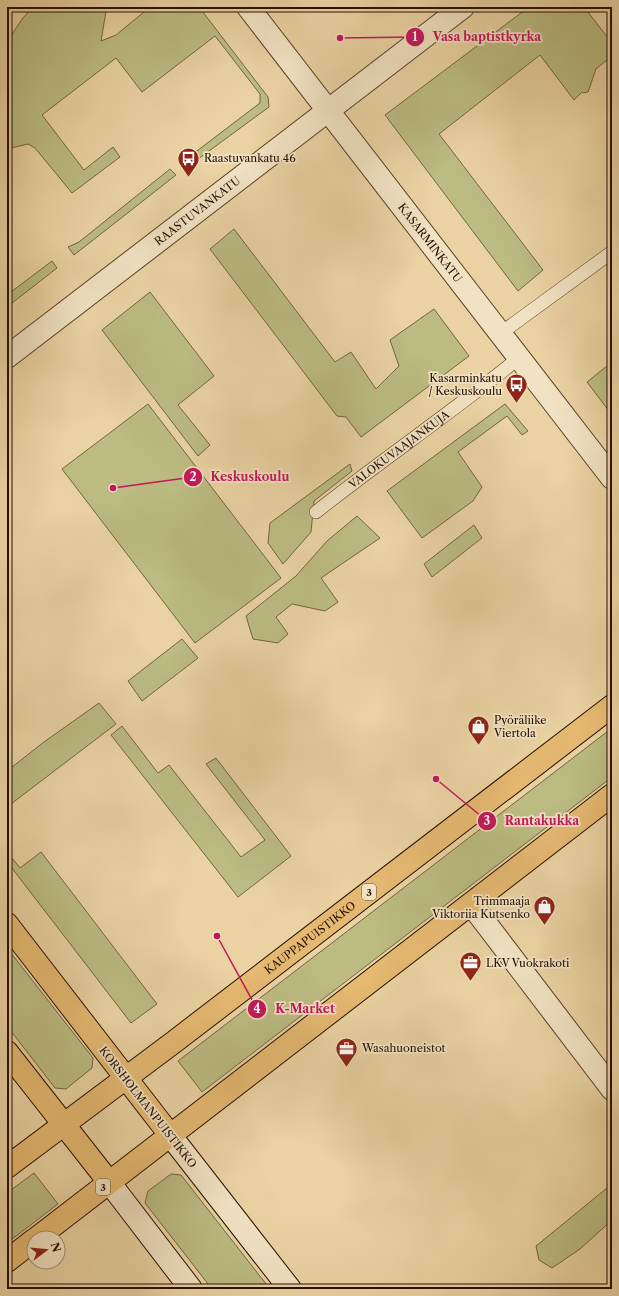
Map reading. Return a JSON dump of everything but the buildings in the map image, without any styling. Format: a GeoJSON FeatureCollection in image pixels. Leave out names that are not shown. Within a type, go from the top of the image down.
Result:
{"type":"FeatureCollection","features":[{"type":"Feature","properties":{"kind":"main road","name":"KAUPPAPUISTIKKO"},"geometry":{"type":"LineString","coordinates":[[7,1167],[126,1078],[612,706]]}},
{"type":"Feature","properties":{"kind":"main road","name":"3"},"geometry":{"type":"LineString","coordinates":[[46,1230],[612,795]]}},
{"type":"Feature","properties":{"kind":"main road","name":"KORSHOLMANPUISTIKKO"},"geometry":{"type":"LineString","coordinates":[[7,924],[170,1135]]}},
{"type":"Feature","properties":{"kind":"main road"},"geometry":{"type":"LineString","coordinates":[[7,1052],[109,1182]]}},
{"type":"Feature","properties":{"kind":"main road"},"geometry":{"type":"LineString","coordinates":[[7,1261],[26,1246]]}},
{"type":"Feature","properties":{"kind":"street","name":"KASARMINKATU"},"geometry":{"type":"LineString","coordinates":[[248,7],[612,478]]}},
{"type":"Feature","properties":{"kind":"street","name":"RAASTUVANKATU"},"geometry":{"type":"LineString","coordinates":[[7,356],[464,7]]}},
{"type":"Feature","properties":{"kind":"street"},"geometry":{"type":"LineString","coordinates":[[471,904],[612,1089]]}},
{"type":"Feature","properties":{"kind":"street","name":"KORSHOLMANPUISTIKKO"},"geometry":{"type":"LineString","coordinates":[[170,1135],[290,1289]]}},
{"type":"Feature","properties":{"kind":"street"},"geometry":{"type":"LineString","coordinates":[[109,1182],[191,1289]]}},
{"type":"Feature","properties":{"kind":"lane"},"geometry":{"type":"LineString","coordinates":[[501,333],[612,252]]}},
{"type":"Feature","properties":{"kind":"lane","name":"VALOKUVAAJANKUJA"},"geometry":{"type":"LineString","coordinates":[[316,512],[496,377],[520,357]]}},
{"type":"Feature","properties":{"kind":"green space"},"geometry":{"type":"Polygon","coordinates":[[[33,7],[105,7],[106,11],[101,41],[116,35],[150,7],[199,7],[268,97],[269,107],[194,162],[189,157],[260,103],[260,94],[215,36],[142,92],[116,58],[42,115],[84,170],[113,147],[120,157],[72,193],[35,148],[28,144],[7,149],[7,42],[22,19],[33,7]]]}},
{"type":"Feature","properties":{"kind":"green space"},"geometry":{"type":"Polygon","coordinates":[[[529,7],[584,7],[612,43],[612,56],[596,69],[588,92],[581,93],[574,100],[540,55],[439,134],[543,270],[518,291],[385,115],[529,7]]]}},
{"type":"Feature","properties":{"kind":"green space"},"geometry":{"type":"Polygon","coordinates":[[[170,169],[176,175],[74,255],[68,247],[79,242],[170,169]]]}},
{"type":"Feature","properties":{"kind":"green space"},"geometry":{"type":"Polygon","coordinates":[[[234,229],[335,362],[351,352],[376,389],[399,366],[390,340],[434,309],[469,356],[361,437],[346,417],[337,416],[210,249],[234,229]]]}},
{"type":"Feature","properties":{"kind":"green space"},"geometry":{"type":"Polygon","coordinates":[[[52,261],[57,268],[7,307],[7,295],[52,261]]]}},
{"type":"Feature","properties":{"kind":"green space"},"geometry":{"type":"Polygon","coordinates":[[[150,292],[214,376],[178,405],[210,445],[198,456],[102,330],[150,292]]]}},
{"type":"Feature","properties":{"kind":"green space"},"geometry":{"type":"Polygon","coordinates":[[[612,362],[612,415],[587,382],[612,362]]]}},
{"type":"Feature","properties":{"kind":"green space"},"geometry":{"type":"Polygon","coordinates":[[[148,404],[281,578],[195,643],[62,469],[148,404]]]}},
{"type":"Feature","properties":{"kind":"green space"},"geometry":{"type":"Polygon","coordinates":[[[505,404],[528,431],[522,435],[507,416],[458,452],[482,487],[473,501],[422,538],[387,491],[505,404]]]}},
{"type":"Feature","properties":{"kind":"green space"},"geometry":{"type":"Polygon","coordinates":[[[350,464],[352,471],[314,501],[311,532],[283,564],[268,543],[270,523],[350,464]]]}},
{"type":"Feature","properties":{"kind":"green space"},"geometry":{"type":"Polygon","coordinates":[[[357,516],[380,538],[321,578],[338,602],[325,611],[292,604],[276,617],[288,634],[278,643],[253,639],[246,616],[296,576],[327,541],[357,516]]]}},
{"type":"Feature","properties":{"kind":"green space"},"geometry":{"type":"Polygon","coordinates":[[[474,525],[482,538],[432,577],[424,564],[474,525]]]}},
{"type":"Feature","properties":{"kind":"green space"},"geometry":{"type":"Polygon","coordinates":[[[182,639],[198,658],[142,701],[128,681],[182,639]]]}},
{"type":"Feature","properties":{"kind":"green space"},"geometry":{"type":"Polygon","coordinates":[[[99,703],[116,724],[7,807],[7,771],[44,742],[99,703]]]}},
{"type":"Feature","properties":{"kind":"green space"},"geometry":{"type":"Polygon","coordinates":[[[122,726],[158,773],[169,765],[241,857],[265,840],[206,764],[216,758],[291,856],[238,897],[111,735],[122,726]]]}},
{"type":"Feature","properties":{"kind":"green space"},"geometry":{"type":"Polygon","coordinates":[[[612,728],[612,777],[202,1092],[178,1061],[612,728]]]}},
{"type":"Feature","properties":{"kind":"green space"},"geometry":{"type":"Polygon","coordinates":[[[41,852],[157,1004],[131,1023],[8,863],[12,858],[20,868],[41,852]]]}},
{"type":"Feature","properties":{"kind":"green space"},"geometry":{"type":"Polygon","coordinates":[[[7,948],[93,1058],[92,1068],[66,1089],[55,1088],[7,1026],[7,948]]]}},
{"type":"Feature","properties":{"kind":"green space"},"geometry":{"type":"Polygon","coordinates":[[[34,1173],[58,1204],[7,1243],[7,1193],[34,1173]]]}},
{"type":"Feature","properties":{"kind":"green space"},"geometry":{"type":"Polygon","coordinates":[[[171,1174],[181,1175],[270,1289],[212,1289],[145,1203],[148,1191],[171,1174]]]}},
{"type":"Feature","properties":{"kind":"green space"},"geometry":{"type":"Polygon","coordinates":[[[612,1184],[612,1220],[580,1249],[552,1268],[539,1260],[536,1246],[612,1184]]]}},
{"type":"Feature","properties":{"kind":"place","name":"Vasa baptistkyrka"},"geometry":{"type":"Point","coordinates":[340,38]}},
{"type":"Feature","properties":{"kind":"place","name":"Raastuvankatu 46"},"geometry":{"type":"Point","coordinates":[189,178]}},
{"type":"Feature","properties":{"kind":"place","name":"Kasarminkatu / Keskuskoulu"},"geometry":{"type":"Point","coordinates":[517,404]}},
{"type":"Feature","properties":{"kind":"place","name":"Keskuskoulu"},"geometry":{"type":"Point","coordinates":[113,488]}},
{"type":"Feature","properties":{"kind":"place","name":"Pyöräliike Viertola"},"geometry":{"type":"Point","coordinates":[479,746]}},
{"type":"Feature","properties":{"kind":"place","name":"Rantakukka"},"geometry":{"type":"Point","coordinates":[436,779]}},
{"type":"Feature","properties":{"kind":"place","name":"Trimmaaja Viktoriia Kutsenko"},"geometry":{"type":"Point","coordinates":[545,926]}},
{"type":"Feature","properties":{"kind":"place","name":"K-Market"},"geometry":{"type":"Point","coordinates":[217,936]}},
{"type":"Feature","properties":{"kind":"place","name":"LKV Vuokrakoti"},"geometry":{"type":"Point","coordinates":[471,982]}},
{"type":"Feature","properties":{"kind":"place","name":"Wasahuoneistot"},"geometry":{"type":"Point","coordinates":[346,1068]}}]}
